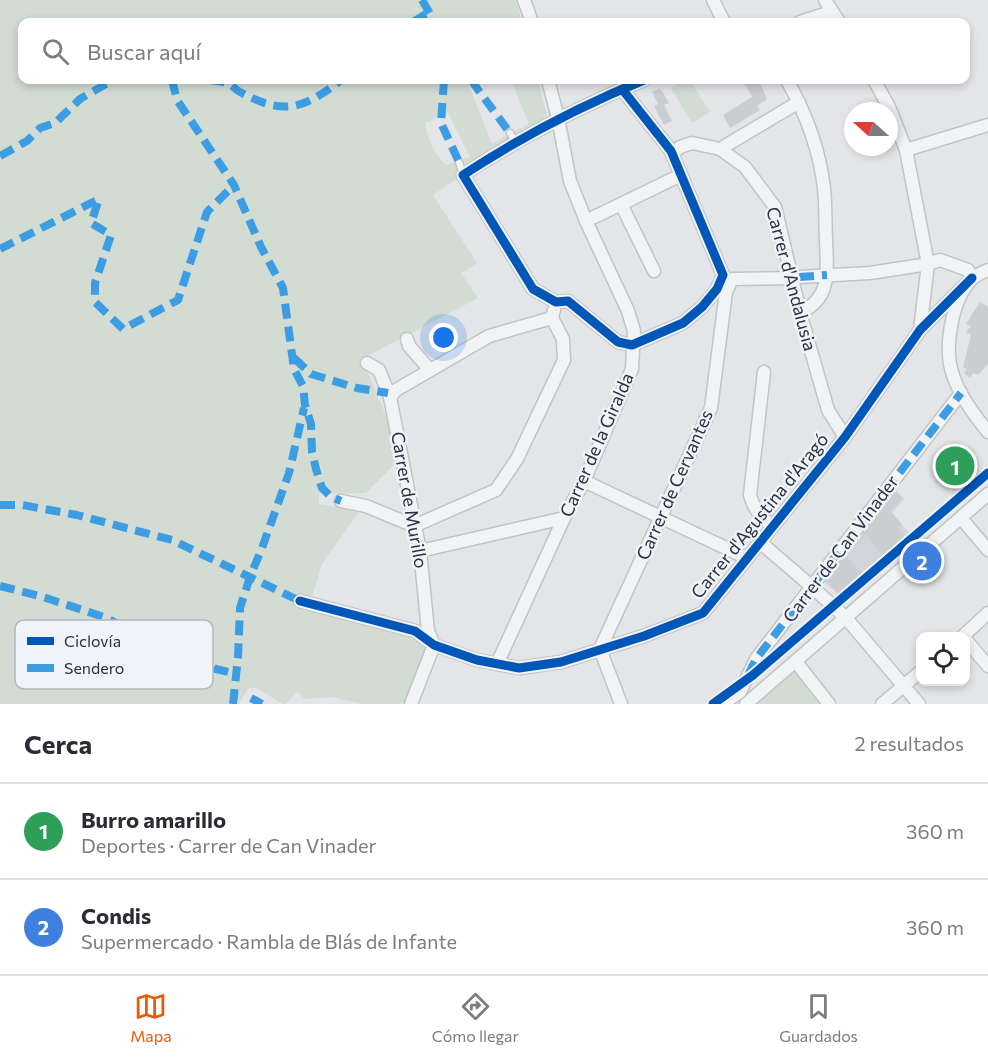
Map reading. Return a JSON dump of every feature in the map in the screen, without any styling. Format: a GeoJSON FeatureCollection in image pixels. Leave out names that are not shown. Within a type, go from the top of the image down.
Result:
{"type":"FeatureCollection","features":[{"type":"Feature","properties":{"kind":"street"},"geometry":{"type":"LineString","coordinates":[[524,0],[531,18]]}},
{"type":"Feature","properties":{"kind":"street"},"geometry":{"type":"LineString","coordinates":[[713,0],[722,18]]}},
{"type":"Feature","properties":{"kind":"street"},"geometry":{"type":"LineString","coordinates":[[813,18],[835,11],[825,0]]}},
{"type":"Feature","properties":{"kind":"street","name":"Carrer de la Giralda"},"geometry":{"type":"LineString","coordinates":[[497,664],[564,518],[584,481],[633,369],[634,331],[628,310],[586,221],[570,181],[549,84]]}},
{"type":"Feature","properties":{"kind":"street"},"geometry":{"type":"LineString","coordinates":[[634,84],[513,137],[463,175],[532,289],[556,302],[568,301],[618,342],[632,345],[683,323],[702,307],[727,277]]}},
{"type":"Feature","properties":{"kind":"street"},"geometry":{"type":"LineString","coordinates":[[789,84],[799,102],[815,145],[824,188],[827,275],[818,301],[801,312]]}},
{"type":"Feature","properties":{"kind":"street","name":"Carrer d'Agustina d'Aragó"},"geometry":{"type":"LineString","coordinates":[[876,84],[889,107],[906,150],[928,264],[920,330]]}},
{"type":"Feature","properties":{"kind":"street"},"geometry":{"type":"LineString","coordinates":[[622,89],[672,154],[727,277]]}},
{"type":"Feature","properties":{"kind":"street"},"geometry":{"type":"LineString","coordinates":[[725,146],[799,102]]}},
{"type":"Feature","properties":{"kind":"street"},"geometry":{"type":"LineString","coordinates":[[906,150],[988,125]]}},
{"type":"Feature","properties":{"kind":"street","name":"Carrer d'Andalusia"},"geometry":{"type":"LineString","coordinates":[[672,154],[680,147],[692,143],[720,149],[745,168],[775,207],[796,277],[801,312],[828,410],[845,437]]}},
{"type":"Feature","properties":{"kind":"street"},"geometry":{"type":"LineString","coordinates":[[586,221],[681,175]]}},
{"type":"Feature","properties":{"kind":"street"},"geometry":{"type":"LineString","coordinates":[[621,204],[654,271]]}},
{"type":"Feature","properties":{"kind":"street"},"geometry":{"type":"LineString","coordinates":[[727,277],[796,277],[870,273],[940,260],[968,270],[972,278]]}},
{"type":"Feature","properties":{"kind":"street"},"geometry":{"type":"LineString","coordinates":[[988,270],[972,278],[955,306],[949,351],[952,373],[961,393],[970,410],[988,432]]}},
{"type":"Feature","properties":{"kind":"street","name":"Carrer de Cervantes"},"geometry":{"type":"LineString","coordinates":[[600,649],[711,408],[727,277]]}},
{"type":"Feature","properties":{"kind":"street","name":"Carrer d'Agustina d'Aragó"},"geometry":{"type":"LineString","coordinates":[[300,601],[415,632],[434,645],[477,660],[519,668],[551,664],[644,636],[703,612],[845,437],[920,330],[972,278]]}},
{"type":"Feature","properties":{"kind":"street"},"geometry":{"type":"LineString","coordinates":[[924,299],[942,309]]}},
{"type":"Feature","properties":{"kind":"street"},"geometry":{"type":"LineString","coordinates":[[341,501],[366,506],[414,526],[496,490],[517,459],[564,360],[563,339],[552,318],[556,302]]}},
{"type":"Feature","properties":{"kind":"street"},"geometry":{"type":"LineString","coordinates":[[390,398],[396,390],[489,336],[552,318]]}},
{"type":"Feature","properties":{"kind":"street"},"geometry":{"type":"LineString","coordinates":[[407,339],[409,346],[430,370]]}},
{"type":"Feature","properties":{"kind":"street","name":"Carrer de Murillo"},"geometry":{"type":"LineString","coordinates":[[367,363],[379,370],[390,398],[420,551],[428,631],[434,645]]}},
{"type":"Feature","properties":{"kind":"street"},"geometry":{"type":"LineString","coordinates":[[764,372],[750,495],[753,505],[762,518],[772,525]]}},
{"type":"Feature","properties":{"kind":"street","name":"Carrer de Can Vinader"},"geometry":{"type":"LineString","coordinates":[[722,704],[740,692],[756,659],[961,393]]}},
{"type":"Feature","properties":{"kind":"street"},"geometry":{"type":"LineString","coordinates":[[584,481],[747,558]]}},
{"type":"Feature","properties":{"kind":"street"},"geometry":{"type":"LineString","coordinates":[[746,704],[988,494]]}},
{"type":"Feature","properties":{"kind":"street"},"geometry":{"type":"LineString","coordinates":[[420,551],[564,518]]}},
{"type":"Feature","properties":{"kind":"street"},"geometry":{"type":"LineString","coordinates":[[961,518],[988,550]]}},
{"type":"Feature","properties":{"kind":"street"},"geometry":{"type":"LineString","coordinates":[[760,542],[846,618],[920,704]]}},
{"type":"Feature","properties":{"kind":"street"},"geometry":{"type":"LineString","coordinates":[[967,632],[988,613]]}},
{"type":"Feature","properties":{"kind":"street"},"geometry":{"type":"LineString","coordinates":[[411,704],[434,645]]}},
{"type":"Feature","properties":{"kind":"street"},"geometry":{"type":"LineString","coordinates":[[970,645],[988,666]]}},
{"type":"Feature","properties":{"kind":"street"},"geometry":{"type":"LineString","coordinates":[[600,649],[621,704]]}},
{"type":"Feature","properties":{"kind":"street"},"geometry":{"type":"LineString","coordinates":[[796,662],[829,704]]}},
{"type":"Feature","properties":{"kind":"street"},"geometry":{"type":"LineString","coordinates":[[882,704],[916,676]]}},
{"type":"Feature","properties":{"kind":"lane"},"geometry":{"type":"LineString","coordinates":[[459,162],[463,175]]}},
{"type":"Feature","properties":{"kind":"shaded area"},"geometry":{"type":"Polygon","coordinates":[[[0,0],[516,0],[521,18],[18,18],[18,84],[469,84],[492,144],[529,124],[513,84],[539,84],[547,116],[433,195],[477,263],[461,273],[478,298],[362,359],[391,428],[397,462],[366,493],[319,494],[319,504],[360,510],[322,564],[313,594],[296,606],[397,631],[428,647],[413,699],[399,704],[362,704],[332,697],[305,699],[297,692],[286,704],[283,704],[256,688],[248,688],[239,704],[0,704],[0,0]],[[448,113],[425,123],[432,146],[446,165],[470,157],[448,113]]]}},
{"type":"Feature","properties":{"kind":"shaded area"},"geometry":{"type":"Polygon","coordinates":[[[678,84],[692,84],[710,112],[692,123],[671,88],[678,84]]]}},
{"type":"Feature","properties":{"kind":"shaded area"},"geometry":{"type":"Polygon","coordinates":[[[954,441],[975,451],[955,491],[935,481],[954,441]]]}},
{"type":"Feature","properties":{"kind":"shaded area"},"geometry":{"type":"Polygon","coordinates":[[[893,487],[904,499],[892,512],[911,536],[841,597],[820,578],[893,487]]]}},
{"type":"Feature","properties":{"kind":"shaded area"},"geometry":{"type":"Polygon","coordinates":[[[795,671],[822,704],[756,704],[795,671]]]}},
{"type":"Feature","properties":{"kind":"building"},"geometry":{"type":"Polygon","coordinates":[[[745,84],[761,84],[767,99],[757,106],[760,110],[730,128],[723,115],[752,97],[745,84]]]}},
{"type":"Feature","properties":{"kind":"building"},"geometry":{"type":"Polygon","coordinates":[[[660,88],[669,103],[664,105],[672,121],[664,125],[654,106],[658,104],[652,92],[660,88]]]}},
{"type":"Feature","properties":{"kind":"building"},"geometry":{"type":"Polygon","coordinates":[[[980,302],[988,307],[988,364],[978,375],[973,373],[970,378],[964,373],[967,369],[963,367],[971,335],[966,332],[971,326],[966,324],[980,302]]]}},
{"type":"Feature","properties":{"kind":"building"},"geometry":{"type":"Polygon","coordinates":[[[896,491],[902,498],[890,511],[901,524],[898,528],[906,538],[884,557],[866,535],[849,553],[896,491]]]}},
{"type":"Feature","properties":{"kind":"building"},"geometry":{"type":"Polygon","coordinates":[[[846,556],[863,575],[839,594],[826,581],[846,556]]]}},
{"type":"Feature","properties":{"kind":"marked path"},"geometry":{"type":"LineString","coordinates":[[422,0],[433,18]]}},
{"type":"Feature","properties":{"kind":"marked path"},"geometry":{"type":"LineString","coordinates":[[419,18],[429,12]]}},
{"type":"Feature","properties":{"kind":"marked path"},"geometry":{"type":"LineString","coordinates":[[0,156],[27,141],[40,128],[55,123],[80,99],[106,84]]}},
{"type":"Feature","properties":{"kind":"marked path"},"geometry":{"type":"LineString","coordinates":[[173,84],[177,100],[234,185],[261,247],[283,288],[294,369],[303,386],[305,405],[311,424],[312,452],[316,469],[322,488],[331,497],[341,501]]}},
{"type":"Feature","properties":{"kind":"marked path"},"geometry":{"type":"LineString","coordinates":[[228,84],[255,100],[282,106],[304,103],[336,84]]}},
{"type":"Feature","properties":{"kind":"marked path"},"geometry":{"type":"LineString","coordinates":[[444,84],[441,123],[459,162]]}},
{"type":"Feature","properties":{"kind":"marked path"},"geometry":{"type":"LineString","coordinates":[[474,84],[510,133]]}},
{"type":"Feature","properties":{"kind":"marked path"},"geometry":{"type":"LineString","coordinates":[[0,249],[99,199],[91,223],[111,235],[95,283],[95,302],[123,329],[178,300],[207,212],[234,185]]}},
{"type":"Feature","properties":{"kind":"marked path"},"geometry":{"type":"LineString","coordinates":[[799,277],[827,275]]}},
{"type":"Feature","properties":{"kind":"marked path"},"geometry":{"type":"LineString","coordinates":[[294,358],[311,374],[357,388],[388,393]]}},
{"type":"Feature","properties":{"kind":"marked path"},"geometry":{"type":"LineString","coordinates":[[748,675],[756,659],[961,393]]}},
{"type":"Feature","properties":{"kind":"marked path"},"geometry":{"type":"LineString","coordinates":[[233,704],[240,608],[289,473],[304,408]]}},
{"type":"Feature","properties":{"kind":"marked path"},"geometry":{"type":"LineString","coordinates":[[0,505],[22,505],[77,515],[172,540],[300,601]]}},
{"type":"Feature","properties":{"kind":"marked path"},"geometry":{"type":"LineString","coordinates":[[0,586],[43,597],[110,620]]}},
{"type":"Feature","properties":{"kind":"marked path"},"geometry":{"type":"LineString","coordinates":[[213,667],[237,674]]}},
{"type":"Feature","properties":{"kind":"marked path"},"geometry":{"type":"LineString","coordinates":[[251,698],[262,704]]}},
{"type":"Feature","properties":{"kind":"cycle path"},"geometry":{"type":"LineString","coordinates":[[622,89],[634,84]]}},
{"type":"Feature","properties":{"kind":"cycle path"},"geometry":{"type":"LineString","coordinates":[[622,89],[671,151],[723,275],[717,289],[702,307],[683,323],[632,345],[618,342],[568,301],[556,302],[533,289],[463,175],[551,123],[622,89]]}},
{"type":"Feature","properties":{"kind":"cycle path"},"geometry":{"type":"LineString","coordinates":[[300,601],[415,631],[434,645],[477,660],[519,668],[561,662],[644,636],[703,613],[845,437],[920,330],[972,278]]}},
{"type":"Feature","properties":{"kind":"cycle path"},"geometry":{"type":"LineString","coordinates":[[713,704],[753,675],[988,473]]}},
{"type":"Feature","properties":{"kind":"place","name":"Burro amarillo"},"geometry":{"type":"Point","coordinates":[955,466]}},
{"type":"Feature","properties":{"kind":"place","name":"Condis"},"geometry":{"type":"Point","coordinates":[922,561]}}]}
